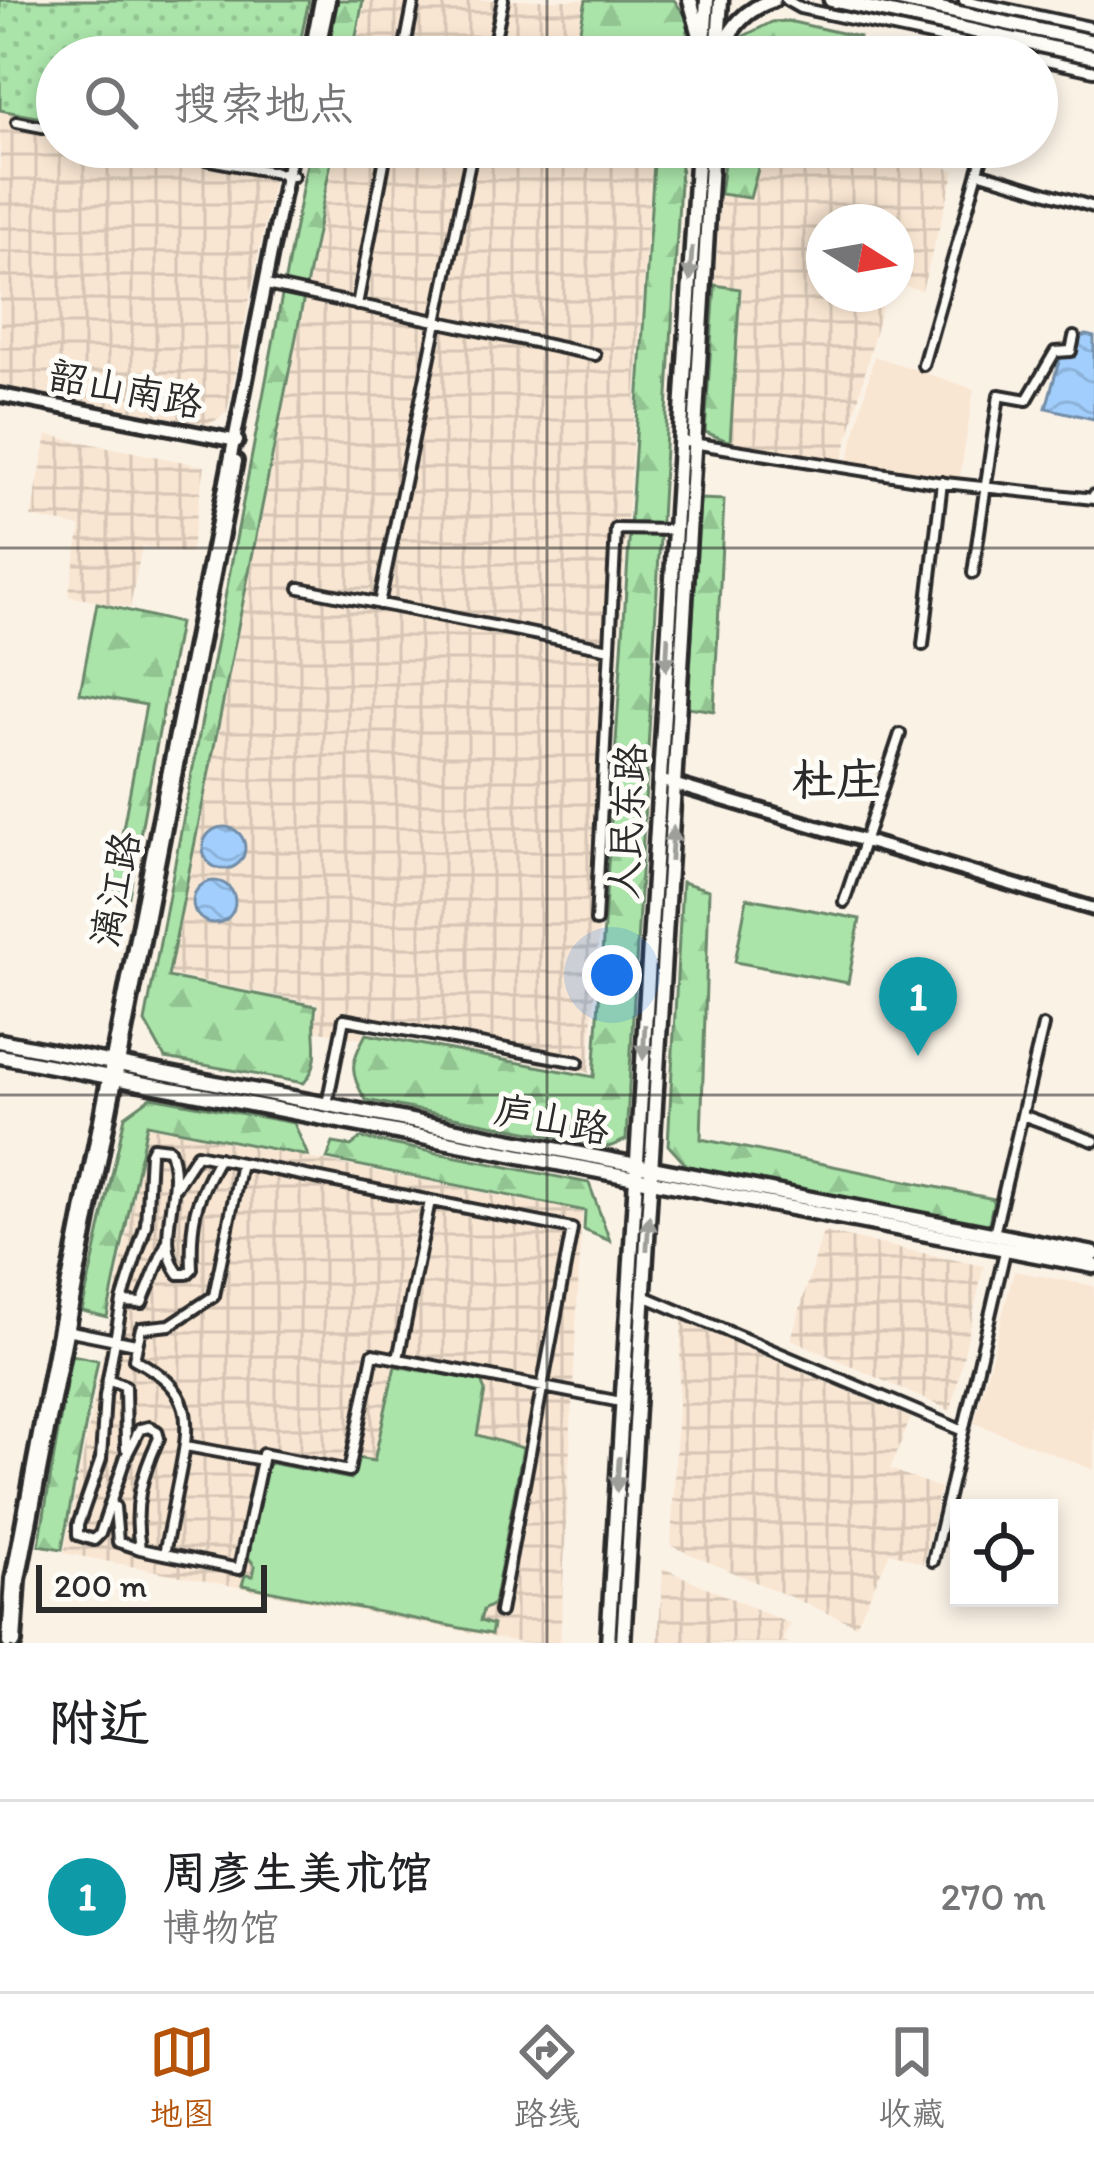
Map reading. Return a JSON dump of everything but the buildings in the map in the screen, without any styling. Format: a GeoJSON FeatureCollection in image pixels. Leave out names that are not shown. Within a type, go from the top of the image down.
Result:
{"type":"FeatureCollection","features":[{"type":"Feature","properties":{"kind":"main road"},"geometry":{"type":"LineString","coordinates":[[690,0],[703,36]]}},
{"type":"Feature","properties":{"kind":"main road"},"geometry":{"type":"LineString","coordinates":[[707,0],[709,36]]}},
{"type":"Feature","properties":{"kind":"main road"},"geometry":{"type":"LineString","coordinates":[[714,36],[721,0]]}},
{"type":"Feature","properties":{"kind":"main road"},"geometry":{"type":"LineString","coordinates":[[724,36],[739,18],[773,0]]}},
{"type":"Feature","properties":{"kind":"main road"},"geometry":{"type":"LineString","coordinates":[[831,0],[961,36]]}},
{"type":"Feature","properties":{"kind":"main road"},"geometry":{"type":"LineString","coordinates":[[899,0],[1094,42]]}},
{"type":"Feature","properties":{"kind":"main road"},"geometry":{"type":"LineString","coordinates":[[1058,54],[1094,57]]}},
{"type":"Feature","properties":{"kind":"main road","name":"人民东路"},"geometry":{"type":"LineString","coordinates":[[608,1643],[697,168]]}},
{"type":"Feature","properties":{"kind":"main road","name":"人民东路"},"geometry":{"type":"LineString","coordinates":[[623,1643],[711,168]]}},
{"type":"Feature","properties":{"kind":"main road","name":"庐山路"},"geometry":{"type":"LineString","coordinates":[[0,1041],[115,1071],[325,1112],[1094,1254]]}},
{"type":"Feature","properties":{"kind":"main road","name":"庐山路"},"geometry":{"type":"LineString","coordinates":[[0,1056],[115,1071]]}},
{"type":"Feature","properties":{"kind":"main road","name":"庐山路"},"geometry":{"type":"LineString","coordinates":[[1002,1240],[1094,1266]]}},
{"type":"Feature","properties":{"kind":"street"},"geometry":{"type":"LineString","coordinates":[[318,36],[325,0]]}},
{"type":"Feature","properties":{"kind":"street"},"geometry":{"type":"LineString","coordinates":[[407,36],[414,0]]}},
{"type":"Feature","properties":{"kind":"street"},"geometry":{"type":"LineString","coordinates":[[495,36],[503,0]]}},
{"type":"Feature","properties":{"kind":"street"},"geometry":{"type":"LineString","coordinates":[[786,0],[800,8],[941,36]]}},
{"type":"Feature","properties":{"kind":"street"},"geometry":{"type":"LineString","coordinates":[[964,0],[1094,28]]}},
{"type":"Feature","properties":{"kind":"street"},"geometry":{"type":"LineString","coordinates":[[1058,63],[1094,71]]}},
{"type":"Feature","properties":{"kind":"street"},"geometry":{"type":"LineString","coordinates":[[17,122],[36,126]]}},
{"type":"Feature","properties":{"kind":"street"},"geometry":{"type":"LineString","coordinates":[[253,168],[290,175]]}},
{"type":"Feature","properties":{"kind":"street","name":"漓江路"},"geometry":{"type":"LineString","coordinates":[[11,1643],[11,1575],[64,1329],[292,168]]}},
{"type":"Feature","properties":{"kind":"street"},"geometry":{"type":"LineString","coordinates":[[357,304],[383,168]]}},
{"type":"Feature","properties":{"kind":"street"},"geometry":{"type":"LineString","coordinates":[[380,604],[468,168]]}},
{"type":"Feature","properties":{"kind":"street"},"geometry":{"type":"LineString","coordinates":[[923,364],[979,168]]}},
{"type":"Feature","properties":{"kind":"street"},"geometry":{"type":"LineString","coordinates":[[978,172],[1094,207]]}},
{"type":"Feature","properties":{"kind":"street","name":"漓江路"},"geometry":{"type":"LineString","coordinates":[[236,441],[290,175]]}},
{"type":"Feature","properties":{"kind":"street"},"geometry":{"type":"LineString","coordinates":[[271,286],[595,355]]}},
{"type":"Feature","properties":{"kind":"street"},"geometry":{"type":"LineString","coordinates":[[973,573],[999,394],[1027,400],[1055,352],[1071,350],[1075,337]]}},
{"type":"Feature","properties":{"kind":"street","name":"韶山南路"},"geometry":{"type":"LineString","coordinates":[[0,395],[236,441]]}},
{"type":"Feature","properties":{"kind":"street"},"geometry":{"type":"LineString","coordinates":[[680,442],[942,482],[1094,499],[1094,495]]}},
{"type":"Feature","properties":{"kind":"street"},"geometry":{"type":"LineString","coordinates":[[923,645],[942,482]]}},
{"type":"Feature","properties":{"kind":"street"},"geometry":{"type":"LineString","coordinates":[[596,921],[616,529],[674,530]]}},
{"type":"Feature","properties":{"kind":"street"},"geometry":{"type":"LineString","coordinates":[[301,588],[610,649]]}},
{"type":"Feature","properties":{"kind":"street"},"geometry":{"type":"LineString","coordinates":[[844,902],[900,734]]}},
{"type":"Feature","properties":{"kind":"street"},"geometry":{"type":"LineString","coordinates":[[659,781],[1094,909]]}},
{"type":"Feature","properties":{"kind":"street"},"geometry":{"type":"LineString","coordinates":[[325,1112],[344,1019],[578,1062]]}},
{"type":"Feature","properties":{"kind":"street"},"geometry":{"type":"LineString","coordinates":[[933,1562],[1043,1027]]}},
{"type":"Feature","properties":{"kind":"street"},"geometry":{"type":"LineString","coordinates":[[1022,1115],[1094,1142]]}},
{"type":"Feature","properties":{"kind":"street"},"geometry":{"type":"LineString","coordinates":[[108,1379],[125,1386],[127,1430],[110,1524],[94,1540],[78,1534],[101,1459],[108,1379],[122,1301],[146,1225],[153,1147],[169,1149],[179,1171]]}},
{"type":"Feature","properties":{"kind":"street"},"geometry":{"type":"LineString","coordinates":[[122,1301],[142,1304],[168,1235],[179,1171],[197,1154],[572,1229],[500,1612]]}},
{"type":"Feature","properties":{"kind":"street"},"geometry":{"type":"LineString","coordinates":[[168,1235],[171,1264],[178,1274],[187,1274],[192,1269],[192,1220],[199,1194],[219,1158]]}},
{"type":"Feature","properties":{"kind":"street"},"geometry":{"type":"LineString","coordinates":[[164,1554],[190,1426],[181,1400],[164,1375],[134,1359],[136,1344],[141,1328],[170,1325],[214,1295],[241,1163]]}},
{"type":"Feature","properties":{"kind":"street"},"geometry":{"type":"LineString","coordinates":[[398,1359],[430,1201]]}},
{"type":"Feature","properties":{"kind":"street"},"geometry":{"type":"LineString","coordinates":[[146,1225],[168,1235]]}},
{"type":"Feature","properties":{"kind":"street"},"geometry":{"type":"LineString","coordinates":[[160,1262],[171,1264]]}},
{"type":"Feature","properties":{"kind":"street"},"geometry":{"type":"LineString","coordinates":[[644,1296],[961,1430]]}},
{"type":"Feature","properties":{"kind":"street"},"geometry":{"type":"LineString","coordinates":[[64,1329],[136,1344]]}},
{"type":"Feature","properties":{"kind":"street"},"geometry":{"type":"LineString","coordinates":[[110,1524],[120,1545],[239,1569],[263,1454],[350,1471],[373,1354],[622,1402]]}},
{"type":"Feature","properties":{"kind":"street"},"geometry":{"type":"LineString","coordinates":[[124,1460],[139,1432],[149,1427],[157,1430],[159,1438],[136,1505],[140,1549]]}},
{"type":"Feature","properties":{"kind":"street"},"geometry":{"type":"LineString","coordinates":[[127,1430],[139,1432]]}},
{"type":"Feature","properties":{"kind":"street"},"geometry":{"type":"LineString","coordinates":[[186,1446],[262,1460]]}},
{"type":"Feature","properties":{"kind":"street"},"geometry":{"type":"LineString","coordinates":[[101,1459],[124,1460]]}},
{"type":"Feature","properties":{"kind":"shaded area"},"geometry":{"type":"Polygon","coordinates":[[[365,0],[584,0],[576,36],[358,36],[365,0]]]}},
{"type":"Feature","properties":{"kind":"shaded area"},"geometry":{"type":"Polygon","coordinates":[[[0,111],[36,119],[36,168],[276,168],[227,412],[209,425],[0,385],[0,111]]]}},
{"type":"Feature","properties":{"kind":"shaded area"},"geometry":{"type":"Polygon","coordinates":[[[332,168],[652,168],[589,1073],[364,1030],[361,1039],[314,1030],[319,1004],[170,975],[332,168]]]}},
{"type":"Feature","properties":{"kind":"shaded area"},"geometry":{"type":"Polygon","coordinates":[[[759,168],[955,170],[922,290],[914,288],[914,204],[806,204],[806,312],[880,312],[842,463],[731,443],[742,289],[715,283],[720,195],[750,199],[759,168]]]}},
{"type":"Feature","properties":{"kind":"shaded area"},"geometry":{"type":"Polygon","coordinates":[[[874,356],[974,389],[960,477],[848,462],[874,356]]]}},
{"type":"Feature","properties":{"kind":"shaded area"},"geometry":{"type":"Polygon","coordinates":[[[47,435],[205,466],[190,554],[142,546],[130,608],[68,596],[81,527],[31,517],[47,435]]]}},
{"type":"Feature","properties":{"kind":"shaded area"},"geometry":{"type":"Polygon","coordinates":[[[148,1126],[582,1212],[560,1643],[522,1643],[64,1553],[148,1126]]]}},
{"type":"Feature","properties":{"kind":"shaded area"},"geometry":{"type":"Polygon","coordinates":[[[823,1232],[984,1266],[951,1411],[791,1339],[823,1232]]]}},
{"type":"Feature","properties":{"kind":"shaded area"},"geometry":{"type":"Polygon","coordinates":[[[1014,1271],[1094,1286],[1094,1470],[974,1423],[1014,1271]]]}},
{"type":"Feature","properties":{"kind":"shaded area"},"geometry":{"type":"Polygon","coordinates":[[[682,1321],[911,1418],[890,1469],[940,1488],[923,1564],[890,1552],[856,1625],[671,1546],[682,1321]]]}},
{"type":"Feature","properties":{"kind":"shaded area"},"geometry":{"type":"Polygon","coordinates":[[[663,1568],[790,1624],[783,1640],[789,1643],[658,1643],[663,1568]]]}},
{"type":"Feature","properties":{"kind":"green space"},"geometry":{"type":"Polygon","coordinates":[[[0,0],[309,0],[301,36],[36,36],[36,117],[0,110],[0,0]]]}},
{"type":"Feature","properties":{"kind":"green space"},"geometry":{"type":"Polygon","coordinates":[[[338,0],[363,0],[356,36],[331,36],[338,0]]]}},
{"type":"Feature","properties":{"kind":"green space"},"geometry":{"type":"Polygon","coordinates":[[[586,0],[674,0],[688,20],[688,36],[578,36],[586,0]]]}},
{"type":"Feature","properties":{"kind":"green space"},"geometry":{"type":"Polygon","coordinates":[[[788,21],[855,36],[744,36],[772,22],[788,21]]]}},
{"type":"Feature","properties":{"kind":"green space"},"geometry":{"type":"Polygon","coordinates":[[[306,168],[330,168],[168,977],[316,1006],[314,1065],[304,1083],[165,1058],[145,1022],[306,168]]]}},
{"type":"Feature","properties":{"kind":"green space"},"geometry":{"type":"Polygon","coordinates":[[[654,168],[681,168],[626,1140],[609,1147],[366,1100],[354,1067],[366,1034],[594,1077],[654,168]]]}},
{"type":"Feature","properties":{"kind":"green space"},"geometry":{"type":"Polygon","coordinates":[[[723,168],[758,168],[750,198],[720,194],[723,168]]]}},
{"type":"Feature","properties":{"kind":"green space"},"geometry":{"type":"Polygon","coordinates":[[[715,285],[740,289],[730,442],[705,432],[715,285]]]}},
{"type":"Feature","properties":{"kind":"green space"},"geometry":{"type":"Polygon","coordinates":[[[700,499],[724,500],[714,711],[688,707],[700,499]]]}},
{"type":"Feature","properties":{"kind":"green space"},"geometry":{"type":"Polygon","coordinates":[[[97,603],[179,623],[128,901],[110,898],[146,705],[80,693],[97,603]]]}},
{"type":"Feature","properties":{"kind":"green space"},"geometry":{"type":"Polygon","coordinates":[[[682,882],[709,890],[701,1139],[994,1199],[988,1227],[689,1168],[668,1145],[682,882]]]}},
{"type":"Feature","properties":{"kind":"green space"},"geometry":{"type":"Polygon","coordinates":[[[747,898],[860,919],[848,983],[735,962],[747,898]]]}},
{"type":"Feature","properties":{"kind":"green space"},"geometry":{"type":"Polygon","coordinates":[[[151,1097],[294,1123],[308,1156],[147,1124],[107,1317],[82,1311],[125,1116],[151,1097]]]}},
{"type":"Feature","properties":{"kind":"green space"},"geometry":{"type":"Polygon","coordinates":[[[361,1138],[589,1183],[610,1241],[584,1230],[585,1211],[327,1159],[333,1143],[351,1146],[361,1138]]]}},
{"type":"Feature","properties":{"kind":"green space"},"geometry":{"type":"Polygon","coordinates":[[[71,1355],[98,1360],[62,1549],[39,1545],[71,1355]]]}},
{"type":"Feature","properties":{"kind":"green space"},"geometry":{"type":"Polygon","coordinates":[[[395,1366],[481,1381],[485,1391],[477,1435],[523,1448],[494,1604],[483,1610],[480,1621],[493,1625],[491,1634],[242,1585],[245,1575],[253,1576],[255,1566],[248,1557],[266,1467],[271,1463],[351,1479],[356,1458],[374,1461],[395,1366]]]}},
{"type":"Feature","properties":{"kind":"water"},"geometry":{"type":"Polygon","coordinates":[[[1086,335],[1094,337],[1094,419],[1046,408],[1061,354],[1073,357],[1086,335]]]}},
{"type":"Feature","properties":{"kind":"water"},"geometry":{"type":"Polygon","coordinates":[[[224,827],[239,833],[245,848],[239,863],[224,869],[209,863],[203,848],[209,833],[224,827]]]}},
{"type":"Feature","properties":{"kind":"water"},"geometry":{"type":"Polygon","coordinates":[[[214,881],[229,887],[235,902],[229,917],[214,923],[199,917],[193,902],[199,887],[214,881]]]}},
{"type":"Feature","properties":{"kind":"place","name":"周彦生美术馆"},"geometry":{"type":"Point","coordinates":[918,1056]}},
{"type":"Feature","properties":{"kind":"district","name":"杜庄"},"geometry":{"type":"Point","coordinates":[836,779]}}]}
